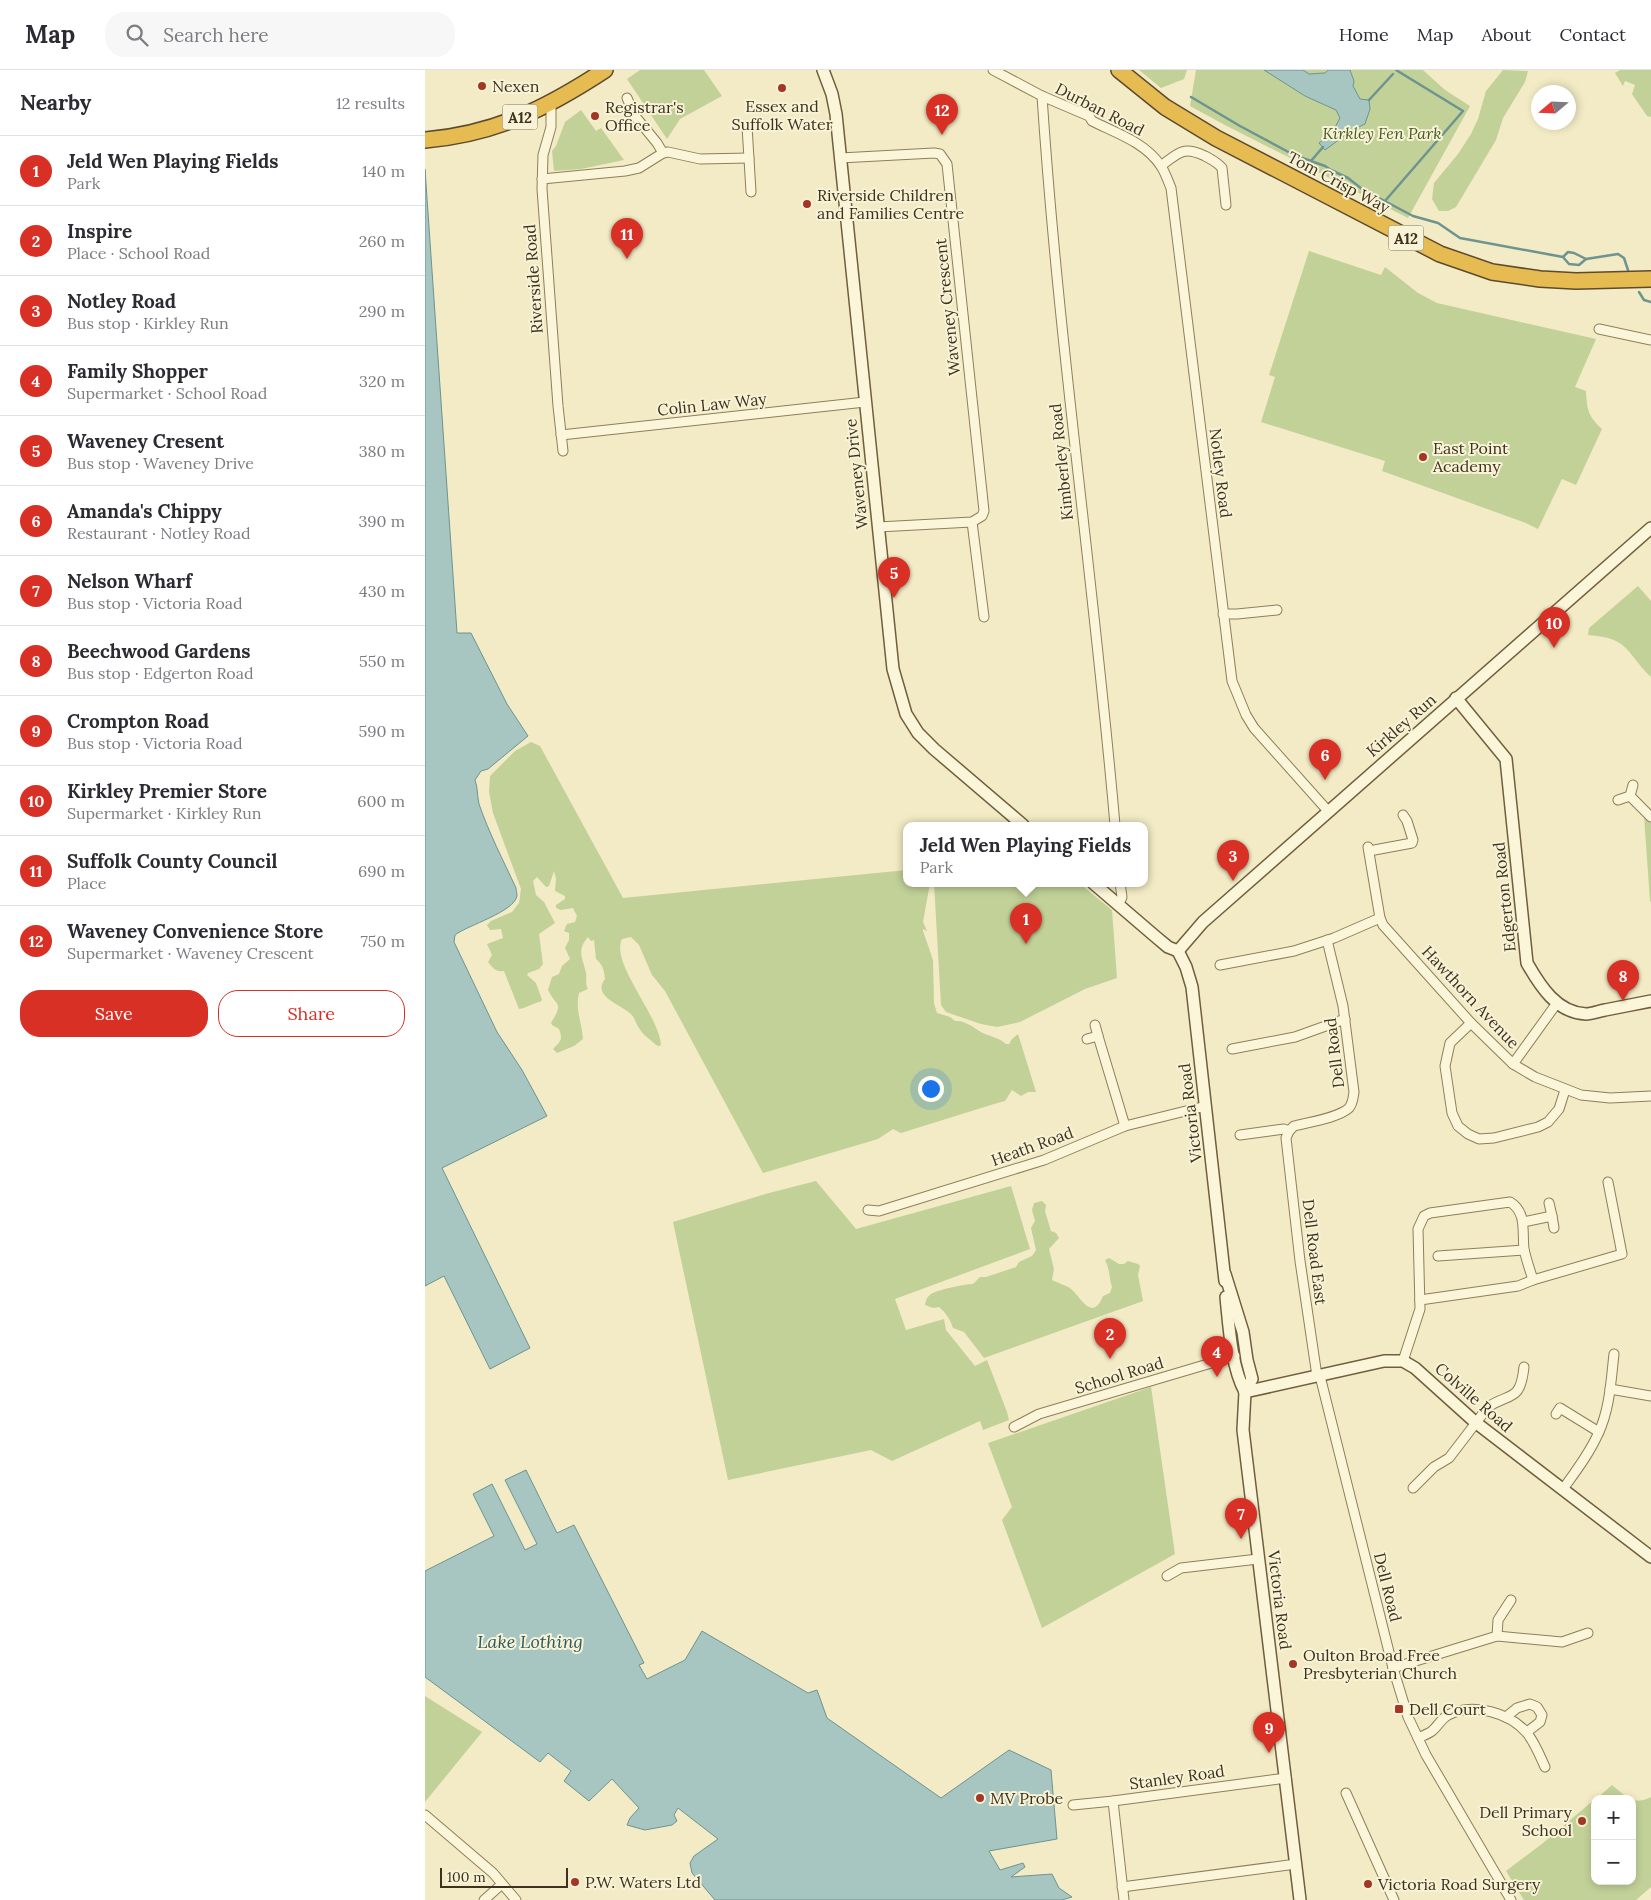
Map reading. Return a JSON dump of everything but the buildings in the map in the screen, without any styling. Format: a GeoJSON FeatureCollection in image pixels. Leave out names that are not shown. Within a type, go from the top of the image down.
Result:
{"type":"FeatureCollection","features":[{"type":"Feature","properties":{"kind":"highway","name":"A12"},"geometry":{"type":"LineString","coordinates":[[425,140],[449,138],[479,132],[517,119],[567,94],[605,70]]}},
{"type":"Feature","properties":{"kind":"highway","name":"Tom Crisp Way"},"geometry":{"type":"LineString","coordinates":[[1119,70],[1165,107],[1216,138],[1439,254],[1492,272],[1539,279],[1576,281],[1651,278]]}},
{"type":"Feature","properties":{"kind":"main road","name":"Waveney Drive"},"geometry":{"type":"LineString","coordinates":[[823,70],[835,103],[893,669],[906,714],[912,726],[934,749],[1019,822]]}},
{"type":"Feature","properties":{"kind":"main road","name":"Kirkley Run"},"geometry":{"type":"LineString","coordinates":[[1177,951],[1203,922],[1651,528]]}},
{"type":"Feature","properties":{"kind":"main road","name":"Edgerton Road"},"geometry":{"type":"LineString","coordinates":[[1456,698],[1506,759],[1527,963],[1546,992],[1557,1003],[1570,1010],[1586,1014],[1651,1002]]}},
{"type":"Feature","properties":{"kind":"main road"},"geometry":{"type":"LineString","coordinates":[[1098,887],[1168,947],[1177,951]]}},
{"type":"Feature","properties":{"kind":"main road","name":"Victoria Road"},"geometry":{"type":"LineString","coordinates":[[1177,951],[1186,967],[1191,987],[1225,1274],[1229,1327],[1240,1382],[1245,1392]]}},
{"type":"Feature","properties":{"kind":"main road","name":"Victoria Road"},"geometry":{"type":"LineString","coordinates":[[1225,1274],[1243,1332],[1252,1379],[1245,1392],[1243,1430],[1301,1900]]}},
{"type":"Feature","properties":{"kind":"main road"},"geometry":{"type":"LineString","coordinates":[[1245,1392],[1384,1361],[1403,1361]]}},
{"type":"Feature","properties":{"kind":"main road","name":"Colville Road"},"geometry":{"type":"LineString","coordinates":[[1403,1361],[1415,1368],[1475,1422],[1651,1557]]}},
{"type":"Feature","properties":{"kind":"street","name":"Durban Road"},"geometry":{"type":"LineString","coordinates":[[993,70],[1042,96],[1089,116],[1091,122],[1131,140],[1149,152],[1161,166]]}},
{"type":"Feature","properties":{"kind":"street","name":"Kimberley Road"},"geometry":{"type":"LineString","coordinates":[[1042,96],[1061,320],[1107,730],[1115,822]]}},
{"type":"Feature","properties":{"kind":"street"},"geometry":{"type":"LineString","coordinates":[[627,98],[635,116],[663,153]]}},
{"type":"Feature","properties":{"kind":"street","name":"Riverside Road"},"geometry":{"type":"LineString","coordinates":[[551,106],[551,127],[543,155],[542,179],[563,451]]}},
{"type":"Feature","properties":{"kind":"street"},"geometry":{"type":"LineString","coordinates":[[747,126],[751,192]]}},
{"type":"Feature","properties":{"kind":"street"},"geometry":{"type":"LineString","coordinates":[[1161,166],[1175,155],[1186,150],[1193,151],[1218,163],[1222,168],[1226,204]]}},
{"type":"Feature","properties":{"kind":"street"},"geometry":{"type":"LineString","coordinates":[[542,179],[625,171],[639,168],[663,153],[669,152],[700,159],[749,158]]}},
{"type":"Feature","properties":{"kind":"street","name":"Waveney Crescent"},"geometry":{"type":"LineString","coordinates":[[840,158],[935,153],[940,154],[947,164],[984,510],[982,516],[972,522]]}},
{"type":"Feature","properties":{"kind":"street","name":"Notley Road"},"geometry":{"type":"LineString","coordinates":[[1161,166],[1171,188],[1232,681],[1246,715],[1254,728],[1328,811]]}},
{"type":"Feature","properties":{"kind":"street"},"geometry":{"type":"LineString","coordinates":[[1599,328],[1651,340]]}},
{"type":"Feature","properties":{"kind":"street","name":"Colin Law Way"},"geometry":{"type":"LineString","coordinates":[[561,435],[865,402]]}},
{"type":"Feature","properties":{"kind":"street"},"geometry":{"type":"LineString","coordinates":[[878,527],[972,522],[983,617]]}},
{"type":"Feature","properties":{"kind":"street"},"geometry":{"type":"LineString","coordinates":[[1223,614],[1277,610]]}},
{"type":"Feature","properties":{"kind":"street"},"geometry":{"type":"LineString","coordinates":[[1619,800],[1629,796],[1633,785]]}},
{"type":"Feature","properties":{"kind":"street"},"geometry":{"type":"LineString","coordinates":[[1629,796],[1651,817]]}},
{"type":"Feature","properties":{"kind":"street","name":"Hawthorn Avenue"},"geometry":{"type":"LineString","coordinates":[[1403,815],[1407,821],[1412,842],[1368,849],[1380,918],[1383,925],[1471,1023],[1513,1064],[1535,1077],[1581,1095],[1610,1098],[1651,1096]]}},
{"type":"Feature","properties":{"kind":"street"},"geometry":{"type":"LineString","coordinates":[[1119,904],[1120,887]]}},
{"type":"Feature","properties":{"kind":"street"},"geometry":{"type":"LineString","coordinates":[[1220,965],[1286,953],[1327,940],[1380,918]]}},
{"type":"Feature","properties":{"kind":"street","name":"Dell Road"},"geometry":{"type":"LineString","coordinates":[[1240,1135],[1284,1129],[1289,1130],[1295,1126],[1338,1114],[1352,1103],[1354,1092],[1343,1006],[1327,940]]}},
{"type":"Feature","properties":{"kind":"street"},"geometry":{"type":"LineString","coordinates":[[1513,1064],[1557,1003]]}},
{"type":"Feature","properties":{"kind":"street"},"geometry":{"type":"LineString","coordinates":[[1232,1049],[1287,1039],[1345,1020]]}},
{"type":"Feature","properties":{"kind":"street"},"geometry":{"type":"LineString","coordinates":[[1471,1023],[1450,1043],[1445,1066],[1452,1113],[1458,1126],[1468,1134],[1479,1139],[1494,1138],[1538,1127],[1548,1122],[1559,1108],[1565,1090]]}},
{"type":"Feature","properties":{"kind":"street"},"geometry":{"type":"LineString","coordinates":[[1095,1025],[1125,1126]]}},
{"type":"Feature","properties":{"kind":"street"},"geometry":{"type":"LineString","coordinates":[[1087,1039],[1098,1036]]}},
{"type":"Feature","properties":{"kind":"street","name":"Heath Road"},"geometry":{"type":"LineString","coordinates":[[868,1210],[879,1211],[1044,1160],[1125,1126],[1206,1106]]}},
{"type":"Feature","properties":{"kind":"street","name":"Dell Road East"},"geometry":{"type":"LineString","coordinates":[[1289,1130],[1287,1138],[1300,1261],[1318,1376]]}},
{"type":"Feature","properties":{"kind":"street"},"geometry":{"type":"LineString","coordinates":[[1420,1300],[1506,1289],[1622,1254],[1608,1182]]}},
{"type":"Feature","properties":{"kind":"street"},"geometry":{"type":"LineString","coordinates":[[1403,1361],[1419,1317],[1418,1229],[1424,1216],[1430,1212],[1510,1202],[1516,1206],[1521,1214],[1524,1250],[1533,1280]]}},
{"type":"Feature","properties":{"kind":"street"},"geometry":{"type":"LineString","coordinates":[[1549,1203],[1554,1228]]}},
{"type":"Feature","properties":{"kind":"street"},"geometry":{"type":"LineString","coordinates":[[1523,1222],[1552,1216]]}},
{"type":"Feature","properties":{"kind":"street"},"geometry":{"type":"LineString","coordinates":[[1438,1256],[1524,1250]]}},
{"type":"Feature","properties":{"kind":"street"},"geometry":{"type":"LineString","coordinates":[[1563,1489],[1584,1461],[1599,1432],[1611,1389],[1614,1354]]}},
{"type":"Feature","properties":{"kind":"street","name":"School Road"},"geometry":{"type":"LineString","coordinates":[[1014,1427],[1039,1414],[1235,1356]]}},
{"type":"Feature","properties":{"kind":"street"},"geometry":{"type":"LineString","coordinates":[[1413,1488],[1434,1467],[1449,1458],[1488,1407],[1495,1402],[1509,1398],[1517,1392],[1523,1379],[1524,1367]]}},
{"type":"Feature","properties":{"kind":"street","name":"Dell Road"},"geometry":{"type":"LineString","coordinates":[[1318,1376],[1393,1668],[1408,1717],[1487,1862],[1511,1900]]}},
{"type":"Feature","properties":{"kind":"street"},"geometry":{"type":"LineString","coordinates":[[1611,1389],[1651,1396]]}},
{"type":"Feature","properties":{"kind":"street"},"geometry":{"type":"LineString","coordinates":[[1560,1408],[1599,1432]]}},
{"type":"Feature","properties":{"kind":"street"},"geometry":{"type":"LineString","coordinates":[[1167,1576],[1181,1568],[1258,1560]]}},
{"type":"Feature","properties":{"kind":"street"},"geometry":{"type":"LineString","coordinates":[[1497,1636],[1498,1620],[1511,1600]]}},
{"type":"Feature","properties":{"kind":"street"},"geometry":{"type":"LineString","coordinates":[[1393,1668],[1497,1636],[1562,1642],[1588,1633]]}},
{"type":"Feature","properties":{"kind":"street"},"geometry":{"type":"LineString","coordinates":[[1506,1717],[1517,1708],[1530,1704],[1537,1707],[1542,1715],[1540,1722],[1527,1732]]}},
{"type":"Feature","properties":{"kind":"street"},"geometry":{"type":"LineString","coordinates":[[1418,1738],[1433,1730],[1449,1714],[1486,1709],[1506,1717],[1527,1732],[1545,1768]]}},
{"type":"Feature","properties":{"kind":"street","name":"Stanley Road"},"geometry":{"type":"LineString","coordinates":[[1073,1805],[1286,1778]]}},
{"type":"Feature","properties":{"kind":"street"},"geometry":{"type":"LineString","coordinates":[[1347,1793],[1394,1900]]}},
{"type":"Feature","properties":{"kind":"street"},"geometry":{"type":"LineString","coordinates":[[1113,1801],[1124,1900]]}},
{"type":"Feature","properties":{"kind":"street"},"geometry":{"type":"LineString","coordinates":[[425,1815],[493,1873],[517,1900]]}},
{"type":"Feature","properties":{"kind":"street"},"geometry":{"type":"LineString","coordinates":[[1122,1886],[1296,1864]]}},
{"type":"Feature","properties":{"kind":"street"},"geometry":{"type":"LineString","coordinates":[[484,1900],[502,1884]]}},
{"type":"Feature","properties":{"kind":"green space"},"geometry":{"type":"Polygon","coordinates":[[[640,70],[704,70],[722,96],[680,119],[667,139],[627,79],[640,70]]]}},
{"type":"Feature","properties":{"kind":"green space"},"geometry":{"type":"Polygon","coordinates":[[[1139,70],[1187,70],[1184,79],[1161,88],[1139,70]]]}},
{"type":"Feature","properties":{"kind":"green space","name":"Kirkley Fen Park"},"geometry":{"type":"Polygon","coordinates":[[[1196,70],[1423,70],[1445,90],[1470,106],[1408,218],[1190,106],[1196,70]]]}},
{"type":"Feature","properties":{"kind":"green space"},"geometry":{"type":"Polygon","coordinates":[[[1503,70],[1528,71],[1525,82],[1503,118],[1496,140],[1456,207],[1448,211],[1439,211],[1432,199],[1434,183],[1458,154],[1471,134],[1478,119],[1486,91],[1503,70]]]}},
{"type":"Feature","properties":{"kind":"green space"},"geometry":{"type":"Polygon","coordinates":[[[1620,70],[1651,70],[1651,117],[1647,116],[1632,94],[1635,85],[1625,81],[1623,86],[1615,73],[1620,70]]]}},
{"type":"Feature","properties":{"kind":"green space"},"geometry":{"type":"Polygon","coordinates":[[[581,110],[596,131],[601,128],[624,160],[581,169],[554,171],[552,151],[556,146],[565,122],[581,110]]]}},
{"type":"Feature","properties":{"kind":"green space"},"geometry":{"type":"Polygon","coordinates":[[[1309,251],[1381,275],[1385,267],[1418,293],[1437,303],[1596,339],[1575,387],[1586,391],[1589,412],[1602,429],[1576,485],[1562,479],[1538,529],[1382,471],[1385,461],[1261,422],[1275,377],[1269,375],[1309,251]]]}},
{"type":"Feature","properties":{"kind":"green space"},"geometry":{"type":"Polygon","coordinates":[[[1638,586],[1651,601],[1651,677],[1620,643],[1612,639],[1588,635],[1589,628],[1638,586]]]}},
{"type":"Feature","properties":{"kind":"green space"},"geometry":{"type":"Polygon","coordinates":[[[531,742],[540,746],[623,898],[903,870],[903,887],[929,887],[923,922],[927,931],[923,929],[923,931],[933,960],[934,1003],[937,1013],[950,1017],[955,1021],[967,1023],[1006,1044],[1009,1044],[1018,1034],[1036,1092],[1028,1092],[1021,1096],[1012,1090],[1005,1101],[901,1133],[893,1129],[878,1139],[763,1173],[665,991],[652,975],[639,945],[631,937],[622,939],[620,949],[623,961],[652,1019],[661,1045],[656,1045],[647,1037],[631,1014],[605,995],[602,990],[605,979],[604,970],[596,959],[594,940],[591,941],[588,937],[581,951],[588,989],[579,993],[578,999],[583,1039],[574,1046],[557,1053],[553,1049],[561,1036],[559,1029],[551,1023],[558,1005],[548,990],[552,977],[559,974],[562,966],[570,959],[565,948],[569,940],[569,933],[564,931],[567,924],[575,922],[577,916],[573,908],[561,910],[556,908],[556,905],[565,899],[565,896],[555,891],[556,879],[554,871],[549,886],[546,887],[537,877],[533,881],[536,895],[544,902],[555,923],[539,934],[543,964],[539,969],[527,975],[536,983],[542,1000],[519,1009],[504,971],[496,970],[488,962],[492,955],[487,944],[503,938],[501,929],[490,930],[487,925],[491,921],[512,912],[519,903],[521,889],[493,813],[489,792],[490,776],[515,751],[531,742]]]}},
{"type":"Feature","properties":{"kind":"green space"},"geometry":{"type":"Polygon","coordinates":[[[1644,816],[1651,823],[1651,902],[1650,901],[1644,816]]]}},
{"type":"Feature","properties":{"kind":"green space"},"geometry":{"type":"Polygon","coordinates":[[[934,887],[1084,887],[1112,910],[1117,978],[1085,989],[1020,1022],[997,1027],[981,1024],[946,1012],[941,1005],[934,887]]]}},
{"type":"Feature","properties":{"kind":"green space"},"geometry":{"type":"Polygon","coordinates":[[[816,1181],[856,1229],[1011,1186],[1030,1249],[895,1299],[906,1330],[944,1319],[946,1330],[975,1366],[987,1360],[1009,1420],[983,1430],[980,1421],[892,1461],[871,1450],[728,1480],[673,1222],[816,1181]]]}},
{"type":"Feature","properties":{"kind":"green space"},"geometry":{"type":"Polygon","coordinates":[[[1042,1201],[1046,1205],[1045,1211],[1051,1231],[1056,1233],[1059,1238],[1049,1249],[1054,1269],[1052,1280],[1067,1286],[1087,1306],[1095,1307],[1103,1296],[1110,1293],[1112,1287],[1105,1260],[1109,1258],[1119,1264],[1124,1264],[1128,1261],[1140,1266],[1138,1275],[1143,1301],[984,1358],[964,1332],[953,1328],[947,1316],[939,1307],[933,1308],[925,1305],[926,1300],[934,1292],[973,1284],[980,1277],[986,1277],[1016,1267],[1019,1262],[1032,1256],[1036,1250],[1031,1228],[1035,1221],[1032,1210],[1034,1203],[1042,1201]]]}},
{"type":"Feature","properties":{"kind":"green space"},"geometry":{"type":"Polygon","coordinates":[[[1151,1387],[1175,1554],[1042,1628],[1002,1520],[1012,1507],[988,1443],[1151,1387]]]}},
{"type":"Feature","properties":{"kind":"green space"},"geometry":{"type":"Polygon","coordinates":[[[425,1696],[482,1732],[425,1802],[425,1696]]]}},
{"type":"Feature","properties":{"kind":"green space"},"geometry":{"type":"Polygon","coordinates":[[[1612,1785],[1624,1795],[1601,1795],[1612,1785]]]}},
{"type":"Feature","properties":{"kind":"green space","name":"Dell Primary School"},"geometry":{"type":"Polygon","coordinates":[[[1651,1797],[1651,1887],[1636,1900],[1524,1900],[1506,1871],[1591,1802],[1591,1885],[1636,1885],[1636,1800],[1651,1797]]]}},
{"type":"Feature","properties":{"kind":"water"},"geometry":{"type":"Polygon","coordinates":[[[1264,70],[1303,70],[1309,74],[1325,73],[1328,70],[1350,70],[1354,81],[1353,86],[1360,99],[1369,100],[1370,109],[1365,124],[1352,130],[1325,150],[1319,143],[1333,131],[1340,118],[1336,110],[1305,96],[1264,70]]]}},
{"type":"Feature","properties":{"kind":"water"},"geometry":{"type":"Polygon","coordinates":[[[425,169],[457,633],[471,633],[507,704],[528,736],[488,769],[481,771],[475,780],[479,804],[516,888],[517,896],[514,902],[499,913],[455,935],[454,942],[497,1032],[522,1070],[547,1116],[442,1168],[530,1348],[490,1369],[444,1276],[425,1286],[425,169]]]}},
{"type":"Feature","properties":{"kind":"water","name":"Lake Lothing"},"geometry":{"type":"Polygon","coordinates":[[[526,1470],[557,1533],[574,1525],[644,1663],[639,1665],[647,1679],[685,1660],[702,1631],[808,1693],[817,1690],[827,1718],[941,1798],[1009,1750],[1051,1770],[1057,1839],[989,1851],[1000,1870],[1023,1863],[1025,1867],[1011,1877],[1052,1874],[1059,1888],[1072,1897],[1062,1900],[715,1900],[692,1873],[690,1863],[694,1856],[718,1839],[678,1808],[674,1815],[677,1821],[672,1825],[645,1830],[627,1825],[630,1818],[639,1808],[612,1779],[589,1801],[564,1781],[571,1771],[548,1753],[540,1762],[425,1677],[425,1571],[494,1536],[473,1494],[492,1484],[525,1550],[537,1544],[505,1480],[526,1470]]]}},
{"type":"Feature","properties":{"kind":"waterway"},"geometry":{"type":"LineString","coordinates":[[1385,201],[1463,111],[1396,70]]}},
{"type":"Feature","properties":{"kind":"waterway"},"geometry":{"type":"LineString","coordinates":[[1369,100],[1393,74]]}},
{"type":"Feature","properties":{"kind":"waterway"},"geometry":{"type":"LineString","coordinates":[[1191,97],[1294,155],[1325,166],[1348,178],[1362,189],[1413,216],[1438,223],[1460,238],[1563,257],[1568,252],[1586,259],[1618,254],[1624,258],[1628,270]]}},
{"type":"Feature","properties":{"kind":"waterway"},"geometry":{"type":"LineString","coordinates":[[1311,161],[1323,147]]}},
{"type":"Feature","properties":{"kind":"waterway"},"geometry":{"type":"LineString","coordinates":[[1563,257],[1569,264],[1579,265],[1586,259]]}},
{"type":"Feature","properties":{"kind":"waterway"},"geometry":{"type":"LineString","coordinates":[[1639,292],[1644,300],[1651,302]]}},
{"type":"Feature","properties":{"kind":"place","name":"Nexen"},"geometry":{"type":"Point","coordinates":[482,86]}},
{"type":"Feature","properties":{"kind":"place","name":"Essex and Suffolk Water"},"geometry":{"type":"Point","coordinates":[782,88]}},
{"type":"Feature","properties":{"kind":"place","name":"Registrar's Office"},"geometry":{"type":"Point","coordinates":[595,116]}},
{"type":"Feature","properties":{"kind":"place","name":"Waveney Convenience Store"},"geometry":{"type":"Point","coordinates":[942,135]}},
{"type":"Feature","properties":{"kind":"place","name":"Riverside Children and Families Centre"},"geometry":{"type":"Point","coordinates":[807,204]}},
{"type":"Feature","properties":{"kind":"place","name":"Suffolk County Council"},"geometry":{"type":"Point","coordinates":[627,259]}},
{"type":"Feature","properties":{"kind":"place","name":"East Point Academy"},"geometry":{"type":"Point","coordinates":[1423,457]}},
{"type":"Feature","properties":{"kind":"place","name":"Waveney Cresent"},"geometry":{"type":"Point","coordinates":[894,598]}},
{"type":"Feature","properties":{"kind":"place","name":"Kirkley Premier Store"},"geometry":{"type":"Point","coordinates":[1554,648]}},
{"type":"Feature","properties":{"kind":"place","name":"Amanda's Chippy"},"geometry":{"type":"Point","coordinates":[1325,780]}},
{"type":"Feature","properties":{"kind":"place","name":"Notley Road"},"geometry":{"type":"Point","coordinates":[1233,881]}},
{"type":"Feature","properties":{"kind":"place","name":"Jeld Wen Playing Fields"},"geometry":{"type":"Point","coordinates":[1026,944]}},
{"type":"Feature","properties":{"kind":"place","name":"Beechwood Gardens"},"geometry":{"type":"Point","coordinates":[1623,1001]}},
{"type":"Feature","properties":{"kind":"place","name":"Inspire"},"geometry":{"type":"Point","coordinates":[1110,1359]}},
{"type":"Feature","properties":{"kind":"place","name":"Family Shopper"},"geometry":{"type":"Point","coordinates":[1217,1377]}},
{"type":"Feature","properties":{"kind":"place","name":"Nelson Wharf"},"geometry":{"type":"Point","coordinates":[1241,1539]}},
{"type":"Feature","properties":{"kind":"place","name":"Oulton Broad Free Presbyterian Church"},"geometry":{"type":"Point","coordinates":[1293,1664]}},
{"type":"Feature","properties":{"kind":"place","name":"Dell Court"},"geometry":{"type":"Point","coordinates":[1399,1709]}},
{"type":"Feature","properties":{"kind":"place","name":"Crompton Road"},"geometry":{"type":"Point","coordinates":[1269,1753]}},
{"type":"Feature","properties":{"kind":"place","name":"MV Probe"},"geometry":{"type":"Point","coordinates":[980,1798]}},
{"type":"Feature","properties":{"kind":"place","name":"Dell Primary School"},"geometry":{"type":"Point","coordinates":[1582,1821]}},
{"type":"Feature","properties":{"kind":"place","name":"P.W. Waters Ltd"},"geometry":{"type":"Point","coordinates":[575,1882]}},
{"type":"Feature","properties":{"kind":"place","name":"Victoria Road Surgery"},"geometry":{"type":"Point","coordinates":[1368,1884]}}]}
